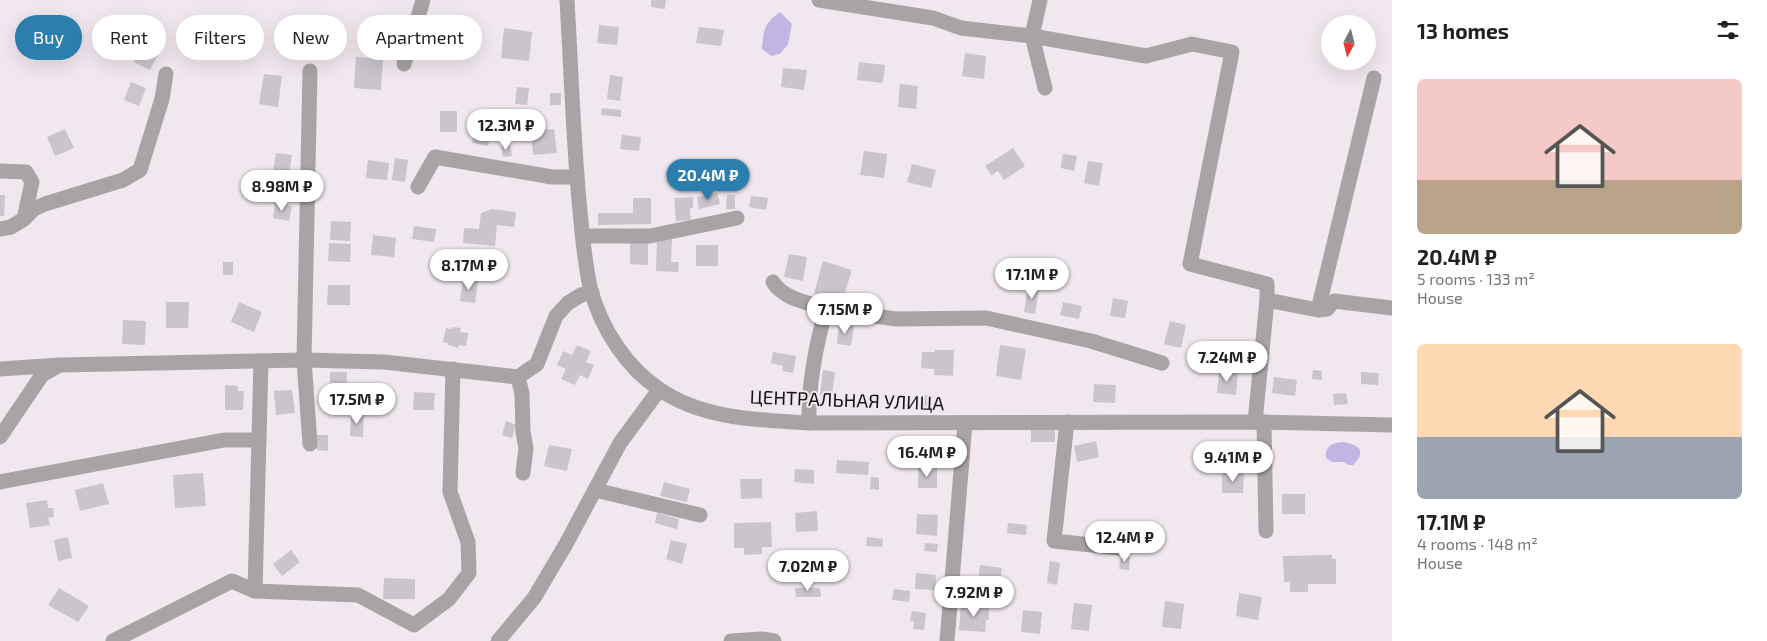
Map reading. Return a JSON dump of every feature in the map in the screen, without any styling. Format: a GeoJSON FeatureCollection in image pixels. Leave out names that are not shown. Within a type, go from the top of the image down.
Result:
{"type":"FeatureCollection","features":[{"type":"Feature","properties":{"kind":"street"},"geometry":{"type":"LineString","coordinates":[[404,64],[423,0]]}},
{"type":"Feature","properties":{"kind":"street","name":"ЦЕНТРАЛЬНАЯ УЛИЦА"},"geometry":{"type":"LineString","coordinates":[[567,0],[577,177],[583,236],[592,292],[605,326],[619,350],[639,373],[660,390],[691,405],[717,413],[754,420],[809,423],[1259,422],[1392,425]]}},
{"type":"Feature","properties":{"kind":"street"},"geometry":{"type":"LineString","coordinates":[[819,0],[933,18],[961,28],[1032,36],[1146,56],[1192,44],[1232,52],[1190,264],[1267,284],[1259,422],[1266,531]]}},
{"type":"Feature","properties":{"kind":"street"},"geometry":{"type":"LineString","coordinates":[[1040,0],[1032,36],[1044,88]]}},
{"type":"Feature","properties":{"kind":"street"},"geometry":{"type":"LineString","coordinates":[[310,71],[304,360],[310,444]]}},
{"type":"Feature","properties":{"kind":"street"},"geometry":{"type":"LineString","coordinates":[[0,228],[11,227],[24,219],[34,209],[45,204],[123,180],[140,170],[162,99],[166,74]]}},
{"type":"Feature","properties":{"kind":"street"},"geometry":{"type":"LineString","coordinates":[[1318,310],[1374,78]]}},
{"type":"Feature","properties":{"kind":"street"},"geometry":{"type":"LineString","coordinates":[[418,187],[435,157],[552,177],[577,177]]}},
{"type":"Feature","properties":{"kind":"street"},"geometry":{"type":"LineString","coordinates":[[0,171],[26,172],[32,182],[24,219]]}},
{"type":"Feature","properties":{"kind":"street"},"geometry":{"type":"LineString","coordinates":[[583,236],[650,236],[737,218]]}},
{"type":"Feature","properties":{"kind":"street"},"geometry":{"type":"LineString","coordinates":[[773,282],[778,290],[786,295],[826,308],[896,319],[986,318],[1091,341],[1162,363]]}},
{"type":"Feature","properties":{"kind":"street"},"geometry":{"type":"LineString","coordinates":[[0,369],[60,365],[304,360],[384,362],[518,377],[537,364],[556,316],[568,303],[581,295],[592,292]]}},
{"type":"Feature","properties":{"kind":"street"},"geometry":{"type":"LineString","coordinates":[[1267,300],[1318,310],[1327,309],[1334,301],[1392,308]]}},
{"type":"Feature","properties":{"kind":"street"},"geometry":{"type":"LineString","coordinates":[[809,423],[808,404],[820,330],[826,308]]}},
{"type":"Feature","properties":{"kind":"street"},"geometry":{"type":"LineString","coordinates":[[0,362],[42,361],[60,365]]}},
{"type":"Feature","properties":{"kind":"street"},"geometry":{"type":"LineString","coordinates":[[255,590],[260,361]]}},
{"type":"Feature","properties":{"kind":"street"},"geometry":{"type":"LineString","coordinates":[[0,437],[42,375],[60,365]]}},
{"type":"Feature","properties":{"kind":"street"},"geometry":{"type":"LineString","coordinates":[[113,641],[232,581],[255,590],[358,595],[414,625],[450,599],[469,573],[468,542],[450,492],[453,369]]}},
{"type":"Feature","properties":{"kind":"street"},"geometry":{"type":"LineString","coordinates":[[518,377],[522,394],[523,432],[526,448],[523,473]]}},
{"type":"Feature","properties":{"kind":"street"},"geometry":{"type":"LineString","coordinates":[[498,641],[534,598],[566,544],[620,443],[660,390]]}},
{"type":"Feature","properties":{"kind":"street"},"geometry":{"type":"LineString","coordinates":[[1067,422],[1054,541],[1119,548]]}},
{"type":"Feature","properties":{"kind":"street"},"geometry":{"type":"LineString","coordinates":[[947,641],[965,423]]}},
{"type":"Feature","properties":{"kind":"street"},"geometry":{"type":"LineString","coordinates":[[0,482],[224,440],[258,440]]}},
{"type":"Feature","properties":{"kind":"street"},"geometry":{"type":"LineString","coordinates":[[595,490],[700,515]]}},
{"type":"Feature","properties":{"kind":"street"},"geometry":{"type":"LineString","coordinates":[[731,641],[762,639],[774,641]]}},
{"type":"Feature","properties":{"kind":"shaded area"},"geometry":{"type":"Polygon","coordinates":[[[780,12],[792,24],[788,44],[780,54],[771,56],[762,49],[764,32],[767,24],[780,12]]]}},
{"type":"Feature","properties":{"kind":"shaded area"},"geometry":{"type":"Polygon","coordinates":[[[1343,442],[1353,444],[1359,449],[1360,456],[1353,465],[1348,465],[1344,462],[1332,462],[1326,458],[1330,446],[1343,442]]]}},
{"type":"Feature","properties":{"kind":"building"},"geometry":{"type":"Polygon","coordinates":[[[651,0],[666,0],[665,9],[651,7],[651,0]]]}},
{"type":"Feature","properties":{"kind":"building"},"geometry":{"type":"Polygon","coordinates":[[[599,25],[619,27],[617,45],[597,43],[599,25]]]}},
{"type":"Feature","properties":{"kind":"building"},"geometry":{"type":"Polygon","coordinates":[[[699,27],[724,30],[721,46],[696,43],[699,27]]]}},
{"type":"Feature","properties":{"kind":"building"},"geometry":{"type":"Polygon","coordinates":[[[504,28],[532,32],[529,61],[501,58],[504,28]]]}},
{"type":"Feature","properties":{"kind":"building"},"geometry":{"type":"Polygon","coordinates":[[[965,53],[986,56],[984,79],[962,76],[965,53]]]}},
{"type":"Feature","properties":{"kind":"building"},"geometry":{"type":"Polygon","coordinates":[[[356,57],[357,60],[383,60],[381,90],[354,88],[356,57]]]}},
{"type":"Feature","properties":{"kind":"building"},"geometry":{"type":"Polygon","coordinates":[[[135,60],[155,60],[150,70],[134,62],[135,60]]]}},
{"type":"Feature","properties":{"kind":"building"},"geometry":{"type":"Polygon","coordinates":[[[859,62],[885,65],[883,83],[857,80],[859,62]]]}},
{"type":"Feature","properties":{"kind":"building"},"geometry":{"type":"Polygon","coordinates":[[[783,68],[807,70],[804,90],[781,87],[783,68]]]}},
{"type":"Feature","properties":{"kind":"building"},"geometry":{"type":"Polygon","coordinates":[[[264,74],[282,76],[278,107],[259,104],[264,74]]]}},
{"type":"Feature","properties":{"kind":"building"},"geometry":{"type":"Polygon","coordinates":[[[610,75],[623,77],[620,101],[607,99],[610,75]]]}},
{"type":"Feature","properties":{"kind":"building"},"geometry":{"type":"Polygon","coordinates":[[[131,82],[146,88],[139,106],[124,100],[131,82]]]}},
{"type":"Feature","properties":{"kind":"building"},"geometry":{"type":"Polygon","coordinates":[[[900,84],[918,86],[916,109],[898,107],[900,84]]]}},
{"type":"Feature","properties":{"kind":"building"},"geometry":{"type":"Polygon","coordinates":[[[517,87],[529,88],[527,105],[515,104],[517,87]]]}},
{"type":"Feature","properties":{"kind":"building"},"geometry":{"type":"Polygon","coordinates":[[[550,93],[561,93],[561,105],[550,105],[550,93]]]}},
{"type":"Feature","properties":{"kind":"building"},"geometry":{"type":"Polygon","coordinates":[[[602,108],[621,110],[621,117],[601,115],[602,108]]]}},
{"type":"Feature","properties":{"kind":"building"},"geometry":{"type":"Polygon","coordinates":[[[440,111],[457,111],[457,132],[440,132],[440,111]]]}},
{"type":"Feature","properties":{"kind":"building"},"geometry":{"type":"Polygon","coordinates":[[[475,127],[491,129],[488,146],[472,143],[475,127]]]}},
{"type":"Feature","properties":{"kind":"building"},"geometry":{"type":"Polygon","coordinates":[[[65,129],[74,148],[55,156],[47,137],[65,129]]]}},
{"type":"Feature","properties":{"kind":"building"},"geometry":{"type":"Polygon","coordinates":[[[554,129],[557,153],[533,155],[531,131],[554,129]]]}},
{"type":"Feature","properties":{"kind":"building"},"geometry":{"type":"Polygon","coordinates":[[[622,135],[641,137],[639,151],[620,149],[622,135]]]}},
{"type":"Feature","properties":{"kind":"building"},"geometry":{"type":"Polygon","coordinates":[[[510,145],[512,156],[503,157],[501,146],[510,145]]]}},
{"type":"Feature","properties":{"kind":"building"},"geometry":{"type":"Polygon","coordinates":[[[1013,148],[1025,166],[1004,180],[998,171],[991,175],[985,166],[1013,148]]]}},
{"type":"Feature","properties":{"kind":"building"},"geometry":{"type":"Polygon","coordinates":[[[864,151],[887,154],[884,178],[860,175],[864,151]]]}},
{"type":"Feature","properties":{"kind":"building"},"geometry":{"type":"Polygon","coordinates":[[[276,153],[292,155],[289,173],[273,171],[276,153]]]}},
{"type":"Feature","properties":{"kind":"building"},"geometry":{"type":"Polygon","coordinates":[[[1063,154],[1077,156],[1074,171],[1061,168],[1063,154]]]}},
{"type":"Feature","properties":{"kind":"building"},"geometry":{"type":"Polygon","coordinates":[[[395,158],[408,160],[405,182],[392,180],[395,158]]]}},
{"type":"Feature","properties":{"kind":"building"},"geometry":{"type":"Polygon","coordinates":[[[368,160],[389,163],[387,180],[366,178],[368,160]]]}},
{"type":"Feature","properties":{"kind":"building"},"geometry":{"type":"Polygon","coordinates":[[[1088,161],[1103,163],[1099,186],[1084,183],[1088,161]]]}},
{"type":"Feature","properties":{"kind":"building"},"geometry":{"type":"Polygon","coordinates":[[[912,164],[936,170],[931,188],[907,182],[912,164]]]}},
{"type":"Feature","properties":{"kind":"building"},"geometry":{"type":"Polygon","coordinates":[[[717,193],[720,204],[699,209],[697,197],[717,193]]]}},
{"type":"Feature","properties":{"kind":"building"},"geometry":{"type":"Polygon","coordinates":[[[0,195],[5,195],[4,216],[0,216],[0,195]]]}},
{"type":"Feature","properties":{"kind":"building"},"geometry":{"type":"Polygon","coordinates":[[[727,195],[735,195],[735,209],[726,209],[727,195]]]}},
{"type":"Feature","properties":{"kind":"building"},"geometry":{"type":"Polygon","coordinates":[[[751,196],[768,198],[766,210],[749,207],[751,196]]]}},
{"type":"Feature","properties":{"kind":"building"},"geometry":{"type":"Polygon","coordinates":[[[693,197],[693,208],[690,208],[691,220],[676,221],[674,198],[693,197]]]}},
{"type":"Feature","properties":{"kind":"building"},"geometry":{"type":"Polygon","coordinates":[[[633,198],[651,198],[651,224],[598,225],[598,213],[633,213],[633,198]]]}},
{"type":"Feature","properties":{"kind":"building"},"geometry":{"type":"Polygon","coordinates":[[[275,203],[292,206],[289,221],[273,218],[275,203]]]}},
{"type":"Feature","properties":{"kind":"building"},"geometry":{"type":"Polygon","coordinates":[[[492,209],[516,212],[514,227],[497,225],[495,246],[463,243],[464,228],[479,229],[481,213],[492,209]]]}},
{"type":"Feature","properties":{"kind":"building"},"geometry":{"type":"Polygon","coordinates":[[[331,221],[351,222],[350,241],[330,240],[331,221]]]}},
{"type":"Feature","properties":{"kind":"building"},"geometry":{"type":"Polygon","coordinates":[[[414,226],[436,229],[434,242],[412,239],[414,226]]]}},
{"type":"Feature","properties":{"kind":"building"},"geometry":{"type":"Polygon","coordinates":[[[373,235],[396,238],[394,257],[371,255],[373,235]]]}},
{"type":"Feature","properties":{"kind":"building"},"geometry":{"type":"Polygon","coordinates":[[[657,238],[672,239],[671,262],[679,262],[678,272],[656,271],[657,238]]]}},
{"type":"Feature","properties":{"kind":"building"},"geometry":{"type":"Polygon","coordinates":[[[630,241],[648,242],[648,265],[630,264],[630,241]]]}},
{"type":"Feature","properties":{"kind":"building"},"geometry":{"type":"Polygon","coordinates":[[[329,243],[351,244],[350,262],[328,261],[329,243]]]}},
{"type":"Feature","properties":{"kind":"building"},"geometry":{"type":"Polygon","coordinates":[[[696,245],[718,245],[718,266],[696,266],[696,245]]]}},
{"type":"Feature","properties":{"kind":"building"},"geometry":{"type":"Polygon","coordinates":[[[789,254],[807,257],[803,281],[784,277],[789,254]]]}},
{"type":"Feature","properties":{"kind":"building"},"geometry":{"type":"Polygon","coordinates":[[[823,261],[852,270],[842,302],[814,293],[823,261]]]}},
{"type":"Feature","properties":{"kind":"building"},"geometry":{"type":"Polygon","coordinates":[[[223,262],[233,262],[233,275],[223,275],[223,262]]]}},
{"type":"Feature","properties":{"kind":"building"},"geometry":{"type":"Polygon","coordinates":[[[463,279],[478,281],[475,303],[460,301],[463,279]]]}},
{"type":"Feature","properties":{"kind":"building"},"geometry":{"type":"Polygon","coordinates":[[[328,285],[350,285],[350,305],[327,305],[328,285]]]}},
{"type":"Feature","properties":{"kind":"building"},"geometry":{"type":"Polygon","coordinates":[[[1028,287],[1039,289],[1035,314],[1024,312],[1028,287]]]}},
{"type":"Feature","properties":{"kind":"building"},"geometry":{"type":"Polygon","coordinates":[[[1113,298],[1128,301],[1125,318],[1110,316],[1113,298]]]}},
{"type":"Feature","properties":{"kind":"building"},"geometry":{"type":"Polygon","coordinates":[[[166,302],[189,302],[188,328],[166,328],[166,302]]]}},
{"type":"Feature","properties":{"kind":"building"},"geometry":{"type":"Polygon","coordinates":[[[239,302],[262,312],[254,332],[231,322],[239,302]]]}},
{"type":"Feature","properties":{"kind":"building"},"geometry":{"type":"Polygon","coordinates":[[[1063,302],[1082,306],[1079,319],[1060,315],[1063,302]]]}},
{"type":"Feature","properties":{"kind":"building"},"geometry":{"type":"Polygon","coordinates":[[[123,320],[146,321],[145,345],[122,344],[123,320]]]}},
{"type":"Feature","properties":{"kind":"building"},"geometry":{"type":"Polygon","coordinates":[[[1170,321],[1186,325],[1181,348],[1164,344],[1170,321]]]}},
{"type":"Feature","properties":{"kind":"building"},"geometry":{"type":"Polygon","coordinates":[[[839,324],[854,326],[851,346],[837,344],[839,324]]]}},
{"type":"Feature","properties":{"kind":"building"},"geometry":{"type":"Polygon","coordinates":[[[453,327],[461,328],[460,332],[468,333],[466,346],[459,345],[458,348],[443,342],[446,328],[452,329],[453,327]]]}},
{"type":"Feature","properties":{"kind":"building"},"geometry":{"type":"Polygon","coordinates":[[[577,345],[591,351],[586,362],[594,365],[588,379],[580,375],[575,385],[561,379],[566,369],[557,365],[563,351],[572,355],[577,345]]]}},
{"type":"Feature","properties":{"kind":"building"},"geometry":{"type":"Polygon","coordinates":[[[1000,345],[1026,349],[1021,380],[996,376],[1000,345]]]}},
{"type":"Feature","properties":{"kind":"building"},"geometry":{"type":"Polygon","coordinates":[[[935,350],[954,350],[953,376],[934,375],[934,369],[921,368],[922,352],[935,352],[935,350]]]}},
{"type":"Feature","properties":{"kind":"building"},"geometry":{"type":"Polygon","coordinates":[[[773,352],[796,356],[793,373],[782,371],[783,366],[771,363],[773,352]]]}},
{"type":"Feature","properties":{"kind":"building"},"geometry":{"type":"Polygon","coordinates":[[[823,370],[835,372],[832,396],[820,395],[823,370]]]}},
{"type":"Feature","properties":{"kind":"building"},"geometry":{"type":"Polygon","coordinates":[[[1313,370],[1322,371],[1322,380],[1312,379],[1313,370]]]}},
{"type":"Feature","properties":{"kind":"building"},"geometry":{"type":"Polygon","coordinates":[[[1219,371],[1238,373],[1236,395],[1217,393],[1219,371]]]}},
{"type":"Feature","properties":{"kind":"building"},"geometry":{"type":"Polygon","coordinates":[[[330,372],[347,372],[346,394],[330,393],[330,372]]]}},
{"type":"Feature","properties":{"kind":"building"},"geometry":{"type":"Polygon","coordinates":[[[1361,372],[1379,373],[1378,385],[1361,384],[1361,372]]]}},
{"type":"Feature","properties":{"kind":"building"},"geometry":{"type":"Polygon","coordinates":[[[1274,377],[1297,380],[1295,396],[1272,393],[1274,377]]]}},
{"type":"Feature","properties":{"kind":"building"},"geometry":{"type":"Polygon","coordinates":[[[1094,384],[1116,385],[1115,403],[1093,402],[1094,384]]]}},
{"type":"Feature","properties":{"kind":"building"},"geometry":{"type":"Polygon","coordinates":[[[225,385],[238,386],[238,391],[244,391],[243,410],[225,410],[225,385]]]}},
{"type":"Feature","properties":{"kind":"building"},"geometry":{"type":"Polygon","coordinates":[[[292,390],[295,413],[276,415],[274,391],[292,390]]]}},
{"type":"Feature","properties":{"kind":"building"},"geometry":{"type":"Polygon","coordinates":[[[414,392],[435,393],[434,410],[413,410],[414,392]]]}},
{"type":"Feature","properties":{"kind":"building"},"geometry":{"type":"Polygon","coordinates":[[[1346,393],[1348,404],[1334,405],[1333,394],[1346,393]]]}},
{"type":"Feature","properties":{"kind":"building"},"geometry":{"type":"Polygon","coordinates":[[[920,395],[930,395],[930,407],[921,408],[920,395]]]}},
{"type":"Feature","properties":{"kind":"building"},"geometry":{"type":"Polygon","coordinates":[[[351,413],[364,414],[363,437],[350,436],[351,413]]]}},
{"type":"Feature","properties":{"kind":"building"},"geometry":{"type":"Polygon","coordinates":[[[506,421],[516,425],[512,438],[502,435],[506,421]]]}},
{"type":"Feature","properties":{"kind":"building"},"geometry":{"type":"Polygon","coordinates":[[[1031,429],[1055,429],[1055,442],[1031,442],[1031,429]]]}},
{"type":"Feature","properties":{"kind":"building"},"geometry":{"type":"Polygon","coordinates":[[[317,435],[328,435],[328,451],[317,450],[317,435]]]}},
{"type":"Feature","properties":{"kind":"building"},"geometry":{"type":"Polygon","coordinates":[[[940,439],[953,440],[952,450],[926,448],[927,440],[939,441],[940,439]]]}},
{"type":"Feature","properties":{"kind":"building"},"geometry":{"type":"Polygon","coordinates":[[[1096,441],[1099,457],[1077,462],[1074,446],[1096,441]]]}},
{"type":"Feature","properties":{"kind":"building"},"geometry":{"type":"Polygon","coordinates":[[[549,445],[572,449],[567,471],[544,466],[549,445]]]}},
{"type":"Feature","properties":{"kind":"building"},"geometry":{"type":"Polygon","coordinates":[[[837,460],[869,462],[868,475],[836,473],[837,460]]]}},
{"type":"Feature","properties":{"kind":"building"},"geometry":{"type":"Polygon","coordinates":[[[918,467],[937,468],[937,488],[918,488],[918,467]]]}},
{"type":"Feature","properties":{"kind":"building"},"geometry":{"type":"Polygon","coordinates":[[[795,469],[814,470],[814,484],[794,482],[795,469]]]}},
{"type":"Feature","properties":{"kind":"building"},"geometry":{"type":"Polygon","coordinates":[[[1222,472],[1244,473],[1243,493],[1222,493],[1222,472]]]}},
{"type":"Feature","properties":{"kind":"building"},"geometry":{"type":"Polygon","coordinates":[[[203,473],[206,506],[175,508],[173,475],[203,473]]]}},
{"type":"Feature","properties":{"kind":"building"},"geometry":{"type":"Polygon","coordinates":[[[871,477],[879,478],[879,490],[870,489],[871,477]]]}},
{"type":"Feature","properties":{"kind":"building"},"geometry":{"type":"Polygon","coordinates":[[[740,479],[762,479],[762,498],[741,499],[740,479]]]}},
{"type":"Feature","properties":{"kind":"building"},"geometry":{"type":"Polygon","coordinates":[[[664,482],[690,489],[687,502],[660,496],[664,482]]]}},
{"type":"Feature","properties":{"kind":"building"},"geometry":{"type":"Polygon","coordinates":[[[103,483],[109,504],[80,511],[75,490],[103,483]]]}},
{"type":"Feature","properties":{"kind":"building"},"geometry":{"type":"Polygon","coordinates":[[[1282,494],[1305,494],[1305,514],[1282,514],[1282,494]]]}},
{"type":"Feature","properties":{"kind":"building"},"geometry":{"type":"Polygon","coordinates":[[[47,500],[48,508],[53,508],[54,517],[48,518],[50,525],[30,528],[26,503],[47,500]]]}},
{"type":"Feature","properties":{"kind":"building"},"geometry":{"type":"Polygon","coordinates":[[[817,511],[818,531],[796,532],[795,513],[817,511]]]}},
{"type":"Feature","properties":{"kind":"building"},"geometry":{"type":"Polygon","coordinates":[[[657,513],[679,519],[677,529],[655,523],[657,513]]]}},
{"type":"Feature","properties":{"kind":"building"},"geometry":{"type":"Polygon","coordinates":[[[917,514],[938,515],[937,536],[916,534],[917,514]]]}},
{"type":"Feature","properties":{"kind":"building"},"geometry":{"type":"Polygon","coordinates":[[[771,522],[772,547],[762,547],[762,554],[744,555],[744,548],[734,548],[734,523],[771,522]]]}},
{"type":"Feature","properties":{"kind":"building"},"geometry":{"type":"Polygon","coordinates":[[[1008,523],[1027,525],[1026,535],[1007,533],[1008,523]]]}},
{"type":"Feature","properties":{"kind":"building"},"geometry":{"type":"Polygon","coordinates":[[[68,537],[72,558],[58,561],[54,540],[68,537]]]}},
{"type":"Feature","properties":{"kind":"building"},"geometry":{"type":"Polygon","coordinates":[[[867,537],[883,539],[882,547],[866,546],[867,537]]]}},
{"type":"Feature","properties":{"kind":"building"},"geometry":{"type":"Polygon","coordinates":[[[671,540],[687,544],[682,564],[666,559],[671,540]]]}},
{"type":"Feature","properties":{"kind":"building"},"geometry":{"type":"Polygon","coordinates":[[[925,543],[938,544],[937,552],[924,551],[925,543]]]}},
{"type":"Feature","properties":{"kind":"building"},"geometry":{"type":"Polygon","coordinates":[[[291,550],[300,562],[282,576],[273,564],[291,550]]]}},
{"type":"Feature","properties":{"kind":"building"},"geometry":{"type":"Polygon","coordinates":[[[797,555],[819,555],[820,577],[804,578],[804,571],[797,572],[797,555]]]}},
{"type":"Feature","properties":{"kind":"building"},"geometry":{"type":"Polygon","coordinates":[[[1332,555],[1332,559],[1336,559],[1336,584],[1308,584],[1308,592],[1290,592],[1290,582],[1284,582],[1283,556],[1332,555]]]}},
{"type":"Feature","properties":{"kind":"building"},"geometry":{"type":"Polygon","coordinates":[[[1121,556],[1130,557],[1129,570],[1119,569],[1121,556]]]}},
{"type":"Feature","properties":{"kind":"building"},"geometry":{"type":"Polygon","coordinates":[[[1050,561],[1060,563],[1057,585],[1047,583],[1050,561]]]}},
{"type":"Feature","properties":{"kind":"building"},"geometry":{"type":"Polygon","coordinates":[[[980,565],[1002,568],[999,593],[977,591],[980,565]]]}},
{"type":"Feature","properties":{"kind":"building"},"geometry":{"type":"Polygon","coordinates":[[[916,573],[936,575],[935,590],[915,589],[916,573]]]}},
{"type":"Feature","properties":{"kind":"building"},"geometry":{"type":"Polygon","coordinates":[[[384,578],[415,579],[415,599],[383,599],[384,578]]]}},
{"type":"Feature","properties":{"kind":"building"},"geometry":{"type":"Polygon","coordinates":[[[59,588],[89,606],[78,622],[48,605],[59,588]]]}},
{"type":"Feature","properties":{"kind":"building"},"geometry":{"type":"Polygon","coordinates":[[[795,588],[820,588],[821,597],[796,597],[795,588]]]}},
{"type":"Feature","properties":{"kind":"building"},"geometry":{"type":"Polygon","coordinates":[[[894,589],[910,591],[909,602],[892,600],[894,589]]]}},
{"type":"Feature","properties":{"kind":"building"},"geometry":{"type":"Polygon","coordinates":[[[1239,593],[1262,597],[1258,620],[1236,616],[1239,593]]]}},
{"type":"Feature","properties":{"kind":"building"},"geometry":{"type":"Polygon","coordinates":[[[1165,601],[1184,604],[1181,629],[1162,627],[1165,601]]]}},
{"type":"Feature","properties":{"kind":"building"},"geometry":{"type":"Polygon","coordinates":[[[1074,603],[1092,605],[1089,631],[1071,629],[1074,603]]]}},
{"type":"Feature","properties":{"kind":"building"},"geometry":{"type":"Polygon","coordinates":[[[961,605],[989,607],[989,620],[986,620],[985,632],[959,630],[961,605]]]}},
{"type":"Feature","properties":{"kind":"building"},"geometry":{"type":"Polygon","coordinates":[[[1023,610],[1042,612],[1040,634],[1021,632],[1023,610]]]}},
{"type":"Feature","properties":{"kind":"building"},"geometry":{"type":"Polygon","coordinates":[[[912,611],[926,613],[924,630],[913,629],[914,621],[910,621],[912,611]]]}}]}
